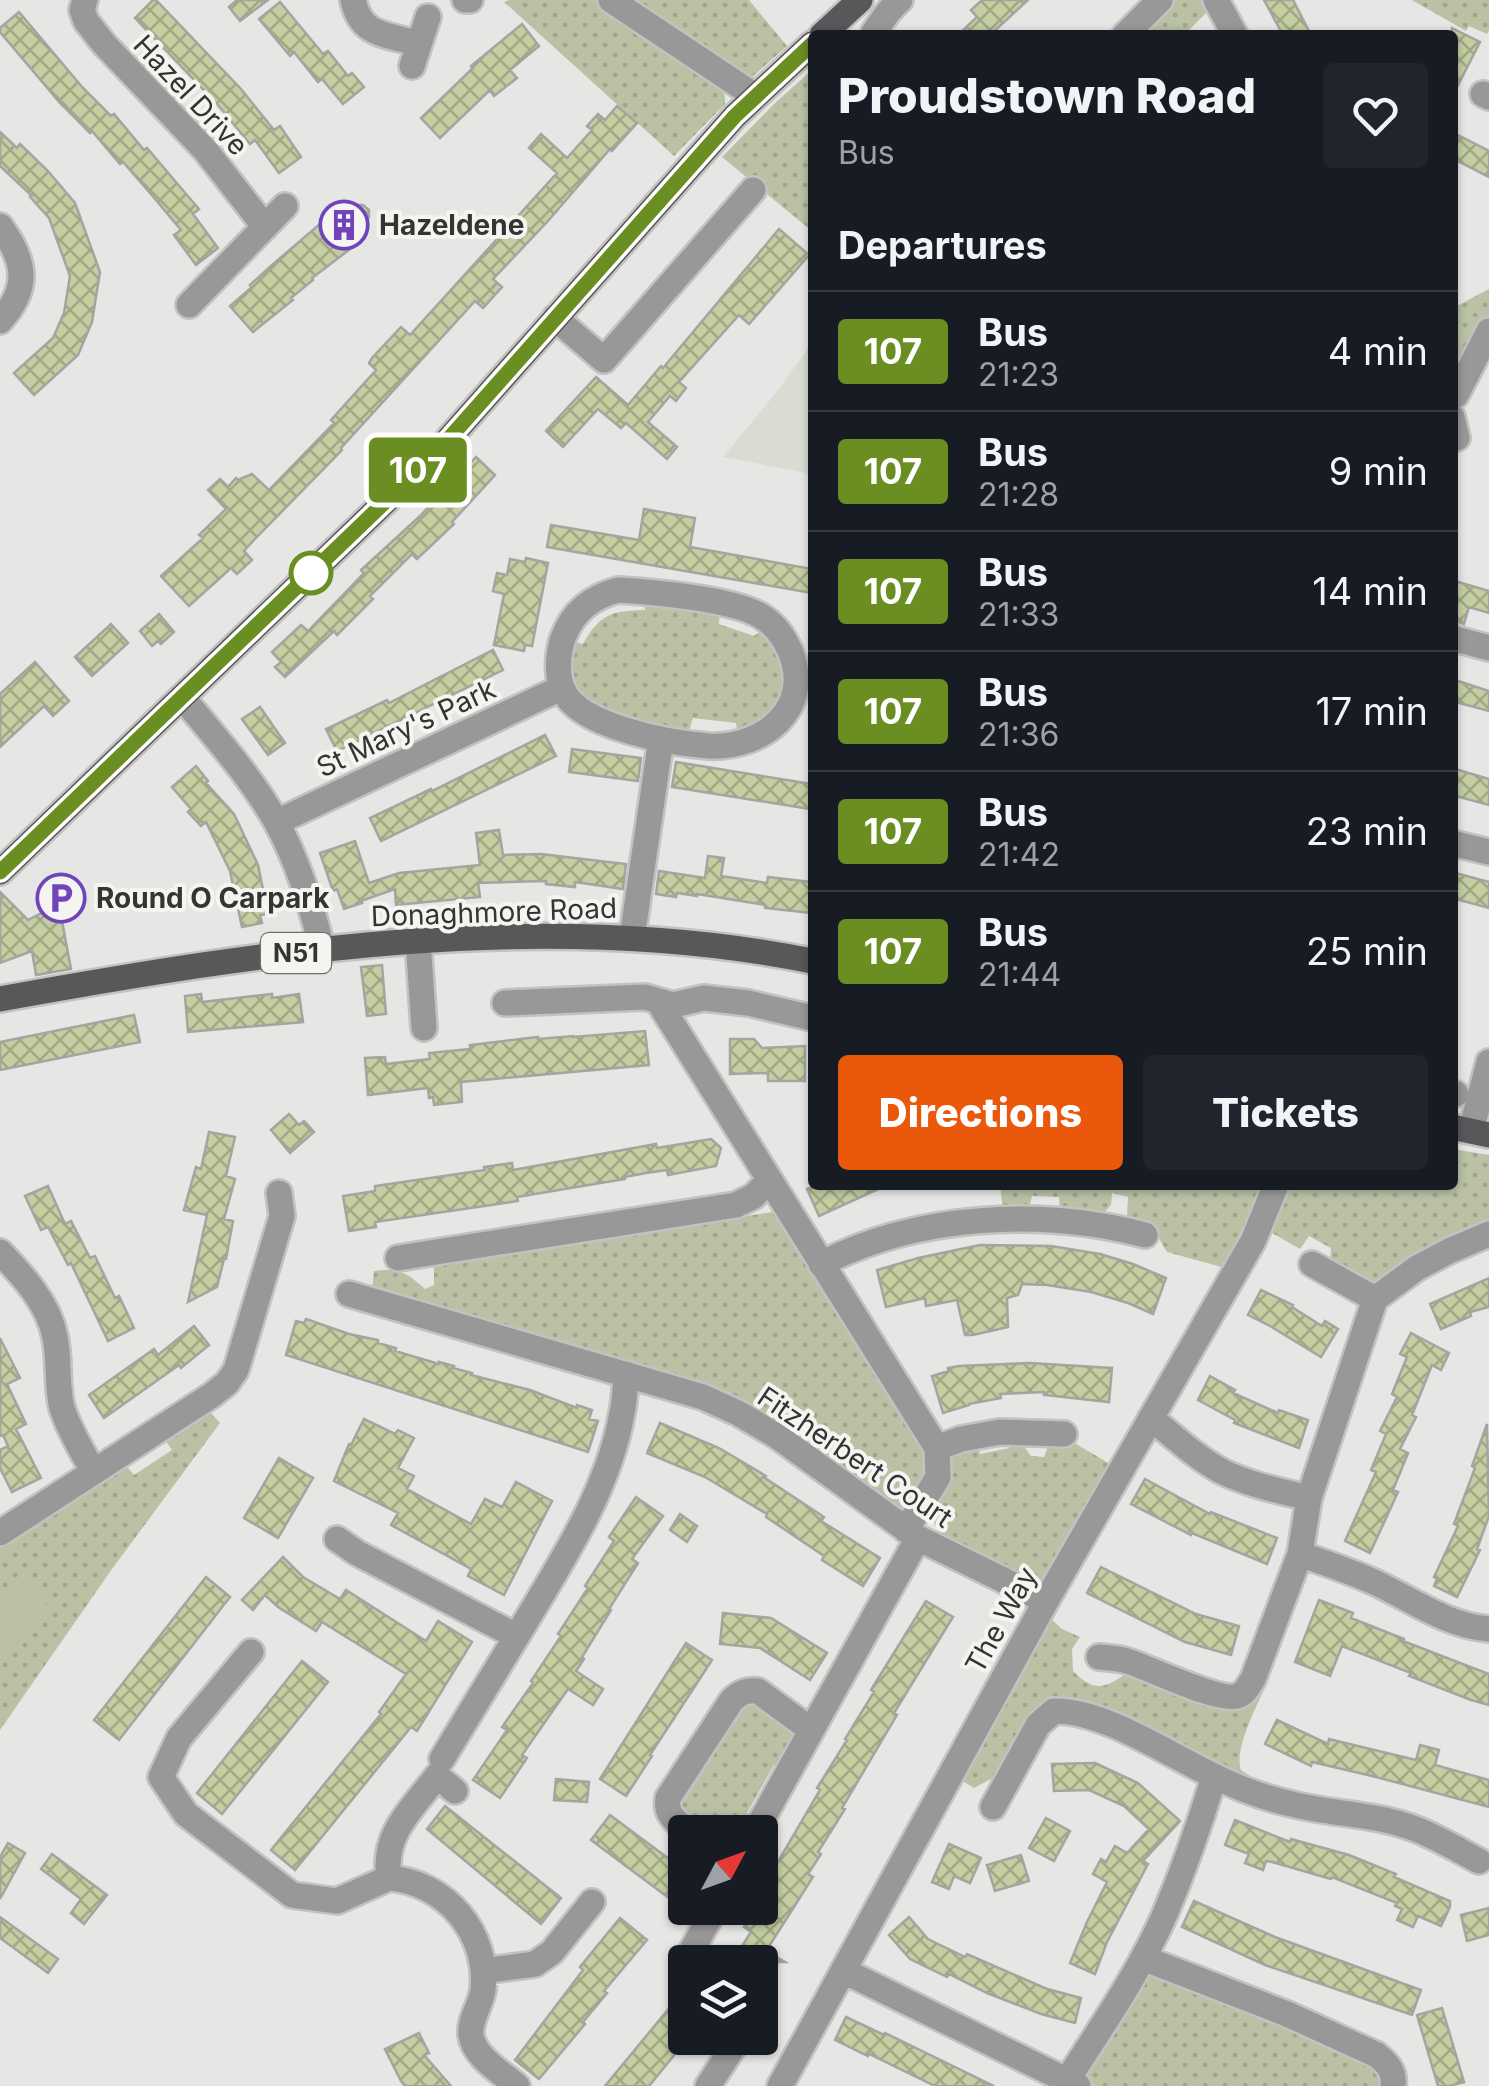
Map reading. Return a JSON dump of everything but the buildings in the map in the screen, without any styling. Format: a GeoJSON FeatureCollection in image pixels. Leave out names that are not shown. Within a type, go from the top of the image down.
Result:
{"type":"FeatureCollection","features":[{"type":"Feature","properties":{"kind":"main road"},"geometry":{"type":"LineString","coordinates":[[827,30],[860,0]]}},
{"type":"Feature","properties":{"kind":"main road"},"geometry":{"type":"LineString","coordinates":[[0,872],[437,452],[665,193],[755,96],[808,48]]}},
{"type":"Feature","properties":{"kind":"main road","name":"Donaghmore Road"},"geometry":{"type":"LineString","coordinates":[[0,999],[104,980],[418,940],[510,936],[632,938],[732,948],[808,961]]}},
{"type":"Feature","properties":{"kind":"street","name":"Hazel Drive"},"geometry":{"type":"LineString","coordinates":[[85,0],[82,10],[86,21],[104,44],[206,152],[264,226]]}},
{"type":"Feature","properties":{"kind":"street"},"geometry":{"type":"LineString","coordinates":[[353,0],[358,19],[367,28],[416,55],[428,17]]}},
{"type":"Feature","properties":{"kind":"street"},"geometry":{"type":"LineString","coordinates":[[612,0],[755,96]]}},
{"type":"Feature","properties":{"kind":"street"},"geometry":{"type":"LineString","coordinates":[[875,30],[900,0]]}},
{"type":"Feature","properties":{"kind":"street"},"geometry":{"type":"LineString","coordinates":[[1130,30],[1160,0]]}},
{"type":"Feature","properties":{"kind":"street"},"geometry":{"type":"LineString","coordinates":[[1216,0],[1232,30]]}},
{"type":"Feature","properties":{"kind":"street"},"geometry":{"type":"LineString","coordinates":[[555,318],[604,360],[753,190]]}},
{"type":"Feature","properties":{"kind":"street"},"geometry":{"type":"LineString","coordinates":[[189,306],[285,206]]}},
{"type":"Feature","properties":{"kind":"street"},"geometry":{"type":"LineString","coordinates":[[0,226],[21,262],[22,282],[0,322]]}},
{"type":"Feature","properties":{"kind":"street"},"geometry":{"type":"LineString","coordinates":[[1458,392],[1489,331]]}},
{"type":"Feature","properties":{"kind":"street"},"geometry":{"type":"LineString","coordinates":[[618,590],[744,608],[776,628],[787,644],[796,674],[782,718],[756,739],[728,746],[661,739],[606,724],[569,700],[561,688],[560,646],[574,615],[600,595],[618,590]]}},
{"type":"Feature","properties":{"kind":"street"},"geometry":{"type":"LineString","coordinates":[[1458,640],[1489,648]]}},
{"type":"Feature","properties":{"kind":"street","name":"St Mary's Park"},"geometry":{"type":"LineString","coordinates":[[276,822],[561,688]]}},
{"type":"Feature","properties":{"kind":"street"},"geometry":{"type":"LineString","coordinates":[[182,698],[239,768],[276,822],[308,897],[322,950]]}},
{"type":"Feature","properties":{"kind":"street"},"geometry":{"type":"LineString","coordinates":[[632,938],[661,739]]}},
{"type":"Feature","properties":{"kind":"street"},"geometry":{"type":"LineString","coordinates":[[1458,844],[1489,852]]}},
{"type":"Feature","properties":{"kind":"street"},"geometry":{"type":"LineString","coordinates":[[418,940],[424,1028]]}},
{"type":"Feature","properties":{"kind":"street"},"geometry":{"type":"LineString","coordinates":[[505,1003],[645,997],[673,1005],[704,998],[748,1003],[808,1017]]}},
{"type":"Feature","properties":{"kind":"street"},"geometry":{"type":"LineString","coordinates":[[658,1002],[938,1448],[938,1477],[912,1534],[764,1815]]}},
{"type":"Feature","properties":{"kind":"street"},"geometry":{"type":"LineString","coordinates":[[1471,1131],[1489,1062]]}},
{"type":"Feature","properties":{"kind":"street"},"geometry":{"type":"LineString","coordinates":[[398,1258],[723,1208],[754,1196],[769,1180]]}},
{"type":"Feature","properties":{"kind":"street","name":"The Way"},"geometry":{"type":"LineString","coordinates":[[780,2086],[1046,1601],[1253,1241],[1274,1190]]}},
{"type":"Feature","properties":{"kind":"street"},"geometry":{"type":"LineString","coordinates":[[0,1533],[227,1384],[236,1370],[282,1216],[279,1194]]}},
{"type":"Feature","properties":{"kind":"street"},"geometry":{"type":"LineString","coordinates":[[821,1264],[885,1237],[980,1220],[1085,1222],[1145,1235]]}},
{"type":"Feature","properties":{"kind":"street"},"geometry":{"type":"LineString","coordinates":[[1099,1657],[1126,1660],[1206,1691],[1237,1696],[1246,1690],[1300,1554],[1309,1498],[1375,1300],[1417,1268],[1489,1234]]}},
{"type":"Feature","properties":{"kind":"street"},"geometry":{"type":"LineString","coordinates":[[0,1252],[34,1291],[49,1316],[56,1337],[62,1407],[93,1471]]}},
{"type":"Feature","properties":{"kind":"street"},"geometry":{"type":"LineString","coordinates":[[1312,1264],[1375,1300]]}},
{"type":"Feature","properties":{"kind":"street","name":"Fitzherbert Court"},"geometry":{"type":"LineString","coordinates":[[350,1294],[703,1397],[777,1436],[912,1534],[1046,1601]]}},
{"type":"Feature","properties":{"kind":"street"},"geometry":{"type":"LineString","coordinates":[[442,1759],[577,1533],[604,1478],[622,1414],[626,1374]]}},
{"type":"Feature","properties":{"kind":"street"},"geometry":{"type":"LineString","coordinates":[[1151,1418],[1222,1471],[1309,1498]]}},
{"type":"Feature","properties":{"kind":"street"},"geometry":{"type":"LineString","coordinates":[[938,1448],[1000,1432],[1064,1434]]}},
{"type":"Feature","properties":{"kind":"street"},"geometry":{"type":"LineString","coordinates":[[336,1539],[516,1636]]}},
{"type":"Feature","properties":{"kind":"street"},"geometry":{"type":"LineString","coordinates":[[1300,1554],[1370,1580],[1446,1619],[1470,1627],[1488,1625]]}},
{"type":"Feature","properties":{"kind":"street"},"geometry":{"type":"LineString","coordinates":[[251,1652],[179,1738],[162,1777],[186,1814],[292,1895],[337,1900],[389,1878],[424,1886],[450,1904],[470,1928],[483,1971],[471,2034],[479,2053],[517,2086]]}},
{"type":"Feature","properties":{"kind":"street"},"geometry":{"type":"LineString","coordinates":[[669,1815],[668,1798],[741,1692],[758,1690],[812,1730]]}},
{"type":"Feature","properties":{"kind":"street"},"geometry":{"type":"LineString","coordinates":[[993,1807],[1038,1725],[1054,1711],[1066,1710],[1120,1728],[1255,1793],[1411,1827],[1478,1861]]}},
{"type":"Feature","properties":{"kind":"street"},"geometry":{"type":"LineString","coordinates":[[389,1878],[387,1862],[394,1831],[437,1776],[455,1790]]}},
{"type":"Feature","properties":{"kind":"street"},"geometry":{"type":"LineString","coordinates":[[844,1970],[1073,2083],[1164,1916],[1214,1776]]}},
{"type":"Feature","properties":{"kind":"street"},"geometry":{"type":"LineString","coordinates":[[483,1971],[535,1964],[552,1952],[592,1902]]}},
{"type":"Feature","properties":{"kind":"street"},"geometry":{"type":"LineString","coordinates":[[1143,1958],[1287,2014],[1378,2056],[1392,2072],[1393,2086]]}},
{"type":"Feature","properties":{"kind":"street"},"geometry":{"type":"LineString","coordinates":[[713,2085],[730,2055]]}},
{"type":"Feature","properties":{"kind":"shaded area"},"geometry":{"type":"Polygon","coordinates":[[[808,349],[808,473],[723,457],[808,349]]]}},
{"type":"Feature","properties":{"kind":"green space"},"geometry":{"type":"Polygon","coordinates":[[[595,0],[715,82],[723,92],[725,104],[674,156],[504,2],[595,0]]]}},
{"type":"Feature","properties":{"kind":"green space"},"geometry":{"type":"Polygon","coordinates":[[[630,0],[749,0],[787,46],[751,78],[630,0]]]}},
{"type":"Feature","properties":{"kind":"green space"},"geometry":{"type":"Polygon","coordinates":[[[1173,0],[1205,0],[1210,9],[1189,30],[1144,30],[1173,0]]]}},
{"type":"Feature","properties":{"kind":"green space"},"geometry":{"type":"Polygon","coordinates":[[[1412,0],[1489,0],[1489,30],[1487,34],[1469,26],[1466,31],[1412,0]]]}},
{"type":"Feature","properties":{"kind":"green space"},"geometry":{"type":"Polygon","coordinates":[[[808,74],[808,228],[722,157],[808,74]]]}},
{"type":"Feature","properties":{"kind":"green space"},"geometry":{"type":"Polygon","coordinates":[[[1489,289],[1489,319],[1458,375],[1458,305],[1489,289]]]}},
{"type":"Feature","properties":{"kind":"green space"},"geometry":{"type":"Polygon","coordinates":[[[645,597],[720,611],[719,624],[754,636],[765,628],[772,635],[787,677],[777,712],[738,737],[736,723],[693,718],[689,731],[625,719],[581,698],[571,682],[568,640],[583,644],[595,626],[608,616],[645,610],[645,597]]]}},
{"type":"Feature","properties":{"kind":"green space"},"geometry":{"type":"Polygon","coordinates":[[[1458,1150],[1489,1155],[1489,1225],[1379,1287],[1330,1264],[1331,1248],[1309,1236],[1300,1249],[1267,1230],[1286,1190],[1458,1190],[1458,1150]]]}},
{"type":"Feature","properties":{"kind":"green space"},"geometry":{"type":"Polygon","coordinates":[[[1001,1190],[1264,1190],[1225,1268],[1167,1252],[1154,1230],[1131,1223],[1127,1217],[1128,1197],[1112,1193],[1111,1205],[1102,1215],[1060,1214],[1059,1197],[1032,1196],[1029,1209],[1003,1210],[1001,1190]]]}},
{"type":"Feature","properties":{"kind":"green space"},"geometry":{"type":"Polygon","coordinates":[[[772,1212],[929,1451],[922,1484],[901,1509],[760,1411],[715,1389],[372,1291],[374,1271],[402,1272],[425,1289],[434,1285],[434,1266],[772,1212]]]}},
{"type":"Feature","properties":{"kind":"green space"},"geometry":{"type":"Polygon","coordinates":[[[204,1413],[211,1413],[220,1423],[0,1730],[0,1547],[125,1464],[134,1475],[172,1450],[165,1440],[204,1413]]]}},
{"type":"Feature","properties":{"kind":"green space"},"geometry":{"type":"Polygon","coordinates":[[[1008,1440],[1021,1445],[1031,1456],[1044,1457],[1048,1446],[1071,1441],[1115,1467],[1051,1574],[1039,1581],[1028,1580],[944,1539],[933,1522],[934,1507],[953,1455],[978,1445],[980,1454],[1009,1448],[1008,1440]]]}},
{"type":"Feature","properties":{"kind":"green space"},"geometry":{"type":"Polygon","coordinates":[[[24,1574],[53,1613],[0,1654],[0,1592],[24,1574]]]}},
{"type":"Feature","properties":{"kind":"green space"},"geometry":{"type":"Polygon","coordinates":[[[1051,1619],[1080,1637],[1072,1649],[1073,1671],[1095,1686],[1108,1684],[1131,1670],[1209,1701],[1270,1677],[1241,1749],[1241,1770],[1252,1777],[1249,1781],[1072,1704],[1000,1774],[974,1788],[961,1780],[1051,1619]]]}},
{"type":"Feature","properties":{"kind":"green space"},"geometry":{"type":"Polygon","coordinates":[[[747,1699],[801,1733],[781,1768],[774,1765],[747,1813],[749,1815],[686,1815],[678,1807],[695,1769],[702,1772],[730,1729],[725,1725],[747,1699]]]}},
{"type":"Feature","properties":{"kind":"green space"},"geometry":{"type":"Polygon","coordinates":[[[1157,1973],[1376,2063],[1385,2086],[1094,2086],[1086,2079],[1085,2068],[1142,1977],[1157,1973]]]}},
{"type":"Feature","properties":{"kind":"bus line","name":"107"},"geometry":{"type":"LineString","coordinates":[[0,872],[437,452],[735,116],[808,48]]}},
{"type":"Feature","properties":{"kind":"place","name":"Hazeldene"},"geometry":{"type":"Point","coordinates":[344,225]}},
{"type":"Feature","properties":{"kind":"place","name":"Round O Carpark"},"geometry":{"type":"Point","coordinates":[61,898]}}]}
